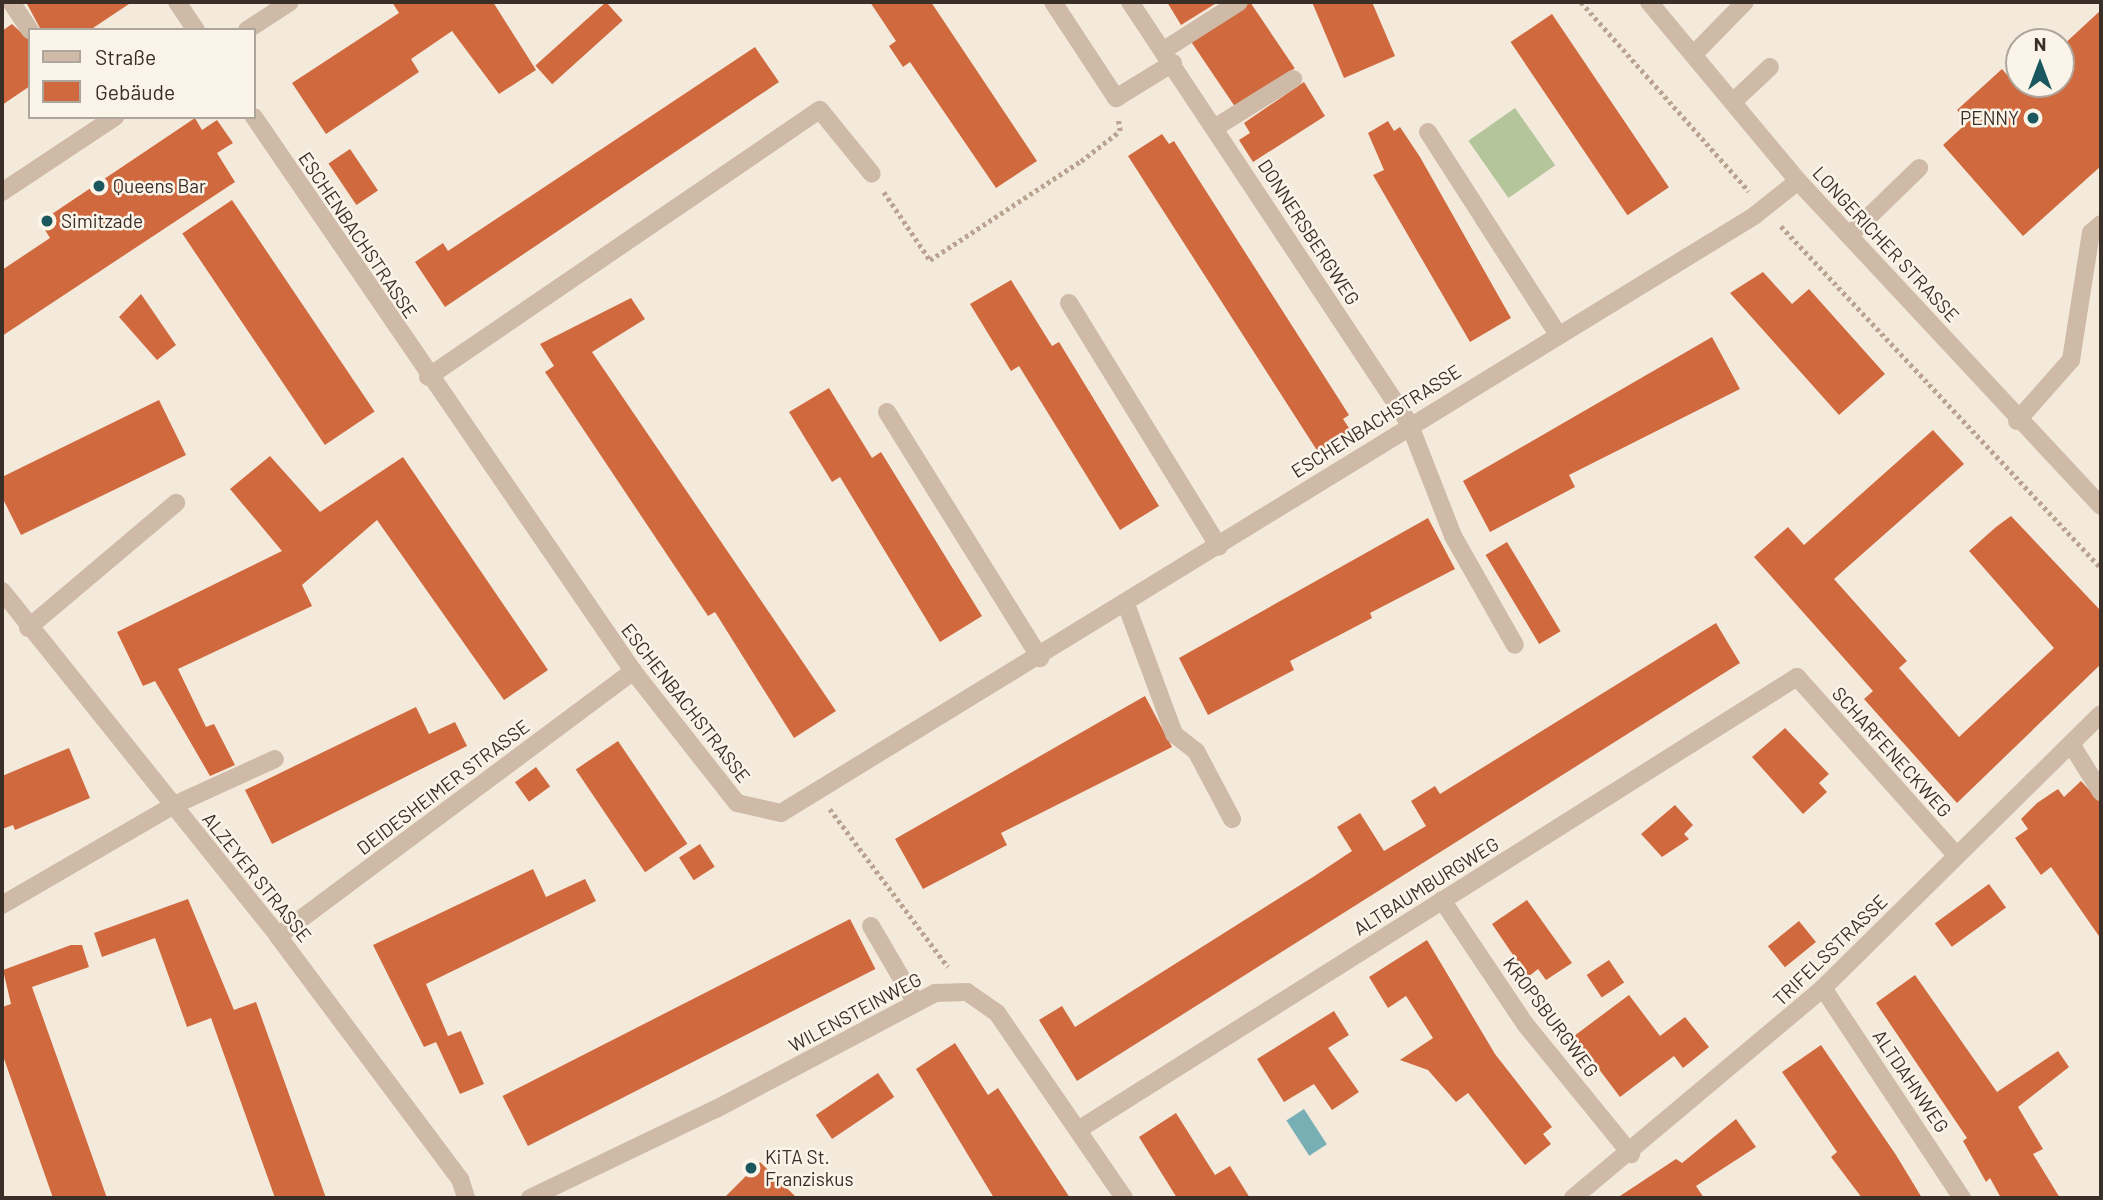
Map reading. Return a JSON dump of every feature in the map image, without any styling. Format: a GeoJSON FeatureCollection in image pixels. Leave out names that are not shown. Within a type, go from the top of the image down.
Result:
{"type":"FeatureCollection","features":[{"type":"Feature","properties":{"kind":"street"},"geometry":{"type":"LineString","coordinates":[[11,2],[29,28]]}},
{"type":"Feature","properties":{"kind":"street"},"geometry":{"type":"LineString","coordinates":[[177,2],[195,28]]}},
{"type":"Feature","properties":{"kind":"street"},"geometry":{"type":"LineString","coordinates":[[250,28],[290,2]]}},
{"type":"Feature","properties":{"kind":"street"},"geometry":{"type":"LineString","coordinates":[[1053,2],[1116,98],[1239,2]]}},
{"type":"Feature","properties":{"kind":"street","name":"DONNERSBERGWEG"},"geometry":{"type":"LineString","coordinates":[[1130,2],[1169,56],[1409,423],[1453,536],[1515,645]]}},
{"type":"Feature","properties":{"kind":"street","name":"LONGERICHER STRASSE"},"geometry":{"type":"LineString","coordinates":[[1649,2],[1735,100],[1798,181],[1851,234],[2017,421],[2101,506]]}},
{"type":"Feature","properties":{"kind":"street"},"geometry":{"type":"LineString","coordinates":[[1695,53],[1745,2]]}},
{"type":"Feature","properties":{"kind":"street"},"geometry":{"type":"LineString","coordinates":[[1735,100],[1770,67]]}},
{"type":"Feature","properties":{"kind":"street"},"geometry":{"type":"LineString","coordinates":[[1216,127],[1293,79]]}},
{"type":"Feature","properties":{"kind":"street"},"geometry":{"type":"LineString","coordinates":[[428,377],[820,110],[872,174]]}},
{"type":"Feature","properties":{"kind":"street"},"geometry":{"type":"LineString","coordinates":[[2,192],[91,124],[109,119]]}},
{"type":"Feature","properties":{"kind":"street","name":"ESCHENBACHSTRASSE"},"geometry":{"type":"LineString","coordinates":[[255,119],[428,377],[632,671],[737,803],[781,813],[819,794],[1219,547],[1409,423],[1764,208],[1798,181]]}},
{"type":"Feature","properties":{"kind":"street"},"geometry":{"type":"LineString","coordinates":[[1428,132],[1557,333]]}},
{"type":"Feature","properties":{"kind":"street"},"geometry":{"type":"LineString","coordinates":[[1851,234],[1919,168]]}},
{"type":"Feature","properties":{"kind":"street"},"geometry":{"type":"LineString","coordinates":[[2017,421],[2071,360],[2091,233],[2101,224]]}},
{"type":"Feature","properties":{"kind":"street"},"geometry":{"type":"LineString","coordinates":[[1069,303],[1219,547]]}},
{"type":"Feature","properties":{"kind":"street"},"geometry":{"type":"LineString","coordinates":[[887,412],[1040,658]]}},
{"type":"Feature","properties":{"kind":"street"},"geometry":{"type":"LineString","coordinates":[[29,628],[176,503]]}},
{"type":"Feature","properties":{"kind":"street","name":"ALZEYER STRASSE"},"geometry":{"type":"LineString","coordinates":[[2,591],[10,617],[29,628],[278,936],[460,1180],[466,1198]]}},
{"type":"Feature","properties":{"kind":"street"},"geometry":{"type":"LineString","coordinates":[[1126,604],[1174,734],[1196,751],[1232,819]]}},
{"type":"Feature","properties":{"kind":"street","name":"DEIDESHEIMER STRASSE"},"geometry":{"type":"LineString","coordinates":[[278,936],[632,671]]}},
{"type":"Feature","properties":{"kind":"street","name":"SCHARFENECKWEG"},"geometry":{"type":"LineString","coordinates":[[1797,677],[1956,856]]}},
{"type":"Feature","properties":{"kind":"street","name":"ALTBAUMBURGWEG"},"geometry":{"type":"LineString","coordinates":[[1078,1130],[1797,677]]}},
{"type":"Feature","properties":{"kind":"street","name":"TRIFELSSTRASSE"},"geometry":{"type":"LineString","coordinates":[[1573,1198],[1631,1154],[1823,989],[2101,714]]}},
{"type":"Feature","properties":{"kind":"street"},"geometry":{"type":"LineString","coordinates":[[2071,744],[2101,792]]}},
{"type":"Feature","properties":{"kind":"street"},"geometry":{"type":"LineString","coordinates":[[2,905],[173,806],[275,759]]}},
{"type":"Feature","properties":{"kind":"street","name":"KROPSBURGWEG"},"geometry":{"type":"LineString","coordinates":[[1442,900],[1525,1024],[1631,1154]]}},
{"type":"Feature","properties":{"kind":"street"},"geometry":{"type":"LineString","coordinates":[[871,926],[916,1003]]}},
{"type":"Feature","properties":{"kind":"street","name":"ALTDAHNWEG"},"geometry":{"type":"LineString","coordinates":[[1823,989],[1962,1198]]}},
{"type":"Feature","properties":{"kind":"street"},"geometry":{"type":"LineString","coordinates":[[967,992],[997,1013],[1124,1198]]}},
{"type":"Feature","properties":{"kind":"street","name":"WILENSTEINWEG"},"geometry":{"type":"LineString","coordinates":[[530,1198],[935,993],[967,992]]}},
{"type":"Feature","properties":{"kind":"path"},"geometry":{"type":"LineString","coordinates":[[1581,2],[1764,208],[2101,568]]}},
{"type":"Feature","properties":{"kind":"path"},"geometry":{"type":"LineString","coordinates":[[872,174],[930,260],[1120,131],[1116,98]]}},
{"type":"Feature","properties":{"kind":"path"},"geometry":{"type":"LineString","coordinates":[[819,794],[967,992]]}},
{"type":"Feature","properties":{"kind":"green space"},"geometry":{"type":"Polygon","coordinates":[[[1515,108],[1555,165],[1508,198],[1468,141],[1515,108]]]}},
{"type":"Feature","properties":{"kind":"water"},"geometry":{"type":"Polygon","coordinates":[[[1304,1109],[1327,1144],[1309,1156],[1286,1120],[1304,1109]]]}},
{"type":"Feature","properties":{"kind":"building"},"geometry":{"type":"Polygon","coordinates":[[[26,2],[132,2],[93,28],[40,28],[26,2]]]}},
{"type":"Feature","properties":{"kind":"building"},"geometry":{"type":"Polygon","coordinates":[[[392,2],[493,2],[536,70],[499,94],[452,31],[411,59],[419,72],[326,134],[292,83],[399,13],[392,2]]]}},
{"type":"Feature","properties":{"kind":"building"},"geometry":{"type":"Polygon","coordinates":[[[606,2],[623,21],[552,84],[535,66],[606,2]]]}},
{"type":"Feature","properties":{"kind":"building"},"geometry":{"type":"Polygon","coordinates":[[[870,2],[931,2],[1037,161],[996,188],[910,62],[903,67],[889,46],[896,41],[870,2]]]}},
{"type":"Feature","properties":{"kind":"building"},"geometry":{"type":"Polygon","coordinates":[[[1167,2],[1218,2],[1181,25],[1167,2]]]}},
{"type":"Feature","properties":{"kind":"building"},"geometry":{"type":"Polygon","coordinates":[[[1250,2],[1295,68],[1236,108],[1191,42],[1250,2]]]}},
{"type":"Feature","properties":{"kind":"building"},"geometry":{"type":"Polygon","coordinates":[[[1312,2],[1372,2],[1395,56],[1344,78],[1312,2]]]}},
{"type":"Feature","properties":{"kind":"building","name":"PENNY"},"geometry":{"type":"Polygon","coordinates":[[[2101,10],[2101,166],[2023,236],[1943,145],[1968,122],[1957,110],[2002,69],[2005,72],[2005,98],[2075,98],[2075,34],[2101,10]]]}},
{"type":"Feature","properties":{"kind":"building"},"geometry":{"type":"Polygon","coordinates":[[[1552,14],[1669,187],[1627,215],[1511,42],[1552,14]]]}},
{"type":"Feature","properties":{"kind":"building"},"geometry":{"type":"Polygon","coordinates":[[[12,24],[28,39],[28,87],[2,105],[2,31],[12,24]]]}},
{"type":"Feature","properties":{"kind":"building"},"geometry":{"type":"Polygon","coordinates":[[[755,47],[779,82],[445,307],[415,262],[443,243],[448,251],[755,47]]]}},
{"type":"Feature","properties":{"kind":"building"},"geometry":{"type":"Polygon","coordinates":[[[1304,82],[1325,116],[1253,162],[1239,140],[1250,133],[1244,123],[1304,82]]]}},
{"type":"Feature","properties":{"kind":"building"},"geometry":{"type":"Polygon","coordinates":[[[194,119],[202,130],[217,120],[233,143],[217,153],[235,182],[2,336],[2,270],[50,238],[40,222],[194,119]]]}},
{"type":"Feature","properties":{"kind":"building"},"geometry":{"type":"Polygon","coordinates":[[[1388,121],[1394,131],[1400,127],[1420,157],[1511,318],[1470,342],[1373,175],[1384,170],[1368,133],[1388,121]]]}},
{"type":"Feature","properties":{"kind":"building"},"geometry":{"type":"Polygon","coordinates":[[[1162,134],[1169,144],[1174,141],[1349,415],[1343,419],[1351,431],[1318,452],[1128,156],[1162,134]]]}},
{"type":"Feature","properties":{"kind":"building"},"geometry":{"type":"Polygon","coordinates":[[[350,149],[378,190],[356,205],[328,164],[350,149]]]}},
{"type":"Feature","properties":{"kind":"building"},"geometry":{"type":"Polygon","coordinates":[[[232,200],[375,411],[325,445],[182,234],[232,200]]]}},
{"type":"Feature","properties":{"kind":"building"},"geometry":{"type":"Polygon","coordinates":[[[1763,272],[1792,304],[1809,289],[1885,374],[1839,415],[1730,293],[1763,272]]]}},
{"type":"Feature","properties":{"kind":"building"},"geometry":{"type":"Polygon","coordinates":[[[1011,280],[1052,346],[1059,342],[1159,506],[1120,530],[1019,366],[1011,371],[970,304],[1011,280]]]}},
{"type":"Feature","properties":{"kind":"building"},"geometry":{"type":"Polygon","coordinates":[[[141,294],[176,345],[157,360],[119,317],[141,294]]]}},
{"type":"Feature","properties":{"kind":"building"},"geometry":{"type":"Polygon","coordinates":[[[631,298],[645,319],[592,352],[836,711],[794,738],[715,612],[708,616],[545,372],[554,366],[540,344],[631,298]]]}},
{"type":"Feature","properties":{"kind":"building"},"geometry":{"type":"Polygon","coordinates":[[[1712,337],[1740,389],[1569,475],[1575,487],[1490,532],[1463,481],[1712,337]]]}},
{"type":"Feature","properties":{"kind":"building"},"geometry":{"type":"Polygon","coordinates":[[[829,388],[872,458],[881,452],[982,616],[940,642],[840,477],[832,482],[789,412],[829,388]]]}},
{"type":"Feature","properties":{"kind":"building"},"geometry":{"type":"Polygon","coordinates":[[[159,400],[186,455],[21,535],[2,497],[2,477],[159,400]]]}},
{"type":"Feature","properties":{"kind":"building"},"geometry":{"type":"Polygon","coordinates":[[[1933,430],[1964,464],[1834,579],[1907,661],[1899,668],[1959,737],[2054,648],[1969,551],[1996,527],[2011,516],[2101,611],[2101,664],[1957,803],[1864,699],[1873,691],[1754,557],[1788,527],[1804,545],[1933,430]]]}},
{"type":"Feature","properties":{"kind":"building"},"geometry":{"type":"Polygon","coordinates":[[[270,456],[320,512],[403,457],[548,670],[504,700],[377,520],[302,585],[312,606],[178,669],[206,727],[214,724],[235,765],[210,776],[155,681],[143,686],[117,632],[282,551],[230,489],[270,456]]]}},
{"type":"Feature","properties":{"kind":"building"},"geometry":{"type":"Polygon","coordinates":[[[1428,518],[1455,569],[1370,613],[1372,618],[1290,661],[1294,670],[1208,715],[1179,658],[1428,518]]]}},
{"type":"Feature","properties":{"kind":"building"},"geometry":{"type":"Polygon","coordinates":[[[1507,542],[1561,631],[1539,644],[1486,555],[1507,542]]]}},
{"type":"Feature","properties":{"kind":"building"},"geometry":{"type":"Polygon","coordinates":[[[1716,623],[1740,663],[1077,1081],[1039,1020],[1062,1006],[1075,1027],[1313,877],[1352,851],[1337,827],[1360,813],[1384,851],[1426,826],[1411,801],[1435,786],[1440,794],[1716,623]]]}},
{"type":"Feature","properties":{"kind":"building"},"geometry":{"type":"Polygon","coordinates":[[[1145,696],[1172,747],[1001,833],[1007,845],[923,889],[895,839],[1145,696]]]}},
{"type":"Feature","properties":{"kind":"building"},"geometry":{"type":"Polygon","coordinates":[[[416,707],[429,734],[455,722],[467,746],[272,844],[245,790],[416,707]]]}},
{"type":"Feature","properties":{"kind":"building"},"geometry":{"type":"Polygon","coordinates":[[[1785,728],[1829,774],[1819,783],[1827,792],[1803,814],[1752,757],[1785,728]]]}},
{"type":"Feature","properties":{"kind":"building"},"geometry":{"type":"Polygon","coordinates":[[[618,741],[687,844],[645,872],[576,770],[618,741]]]}},
{"type":"Feature","properties":{"kind":"building"},"geometry":{"type":"Polygon","coordinates":[[[69,748],[90,798],[15,830],[13,825],[2,829],[2,776],[69,748]]]}},
{"type":"Feature","properties":{"kind":"building"},"geometry":{"type":"Polygon","coordinates":[[[536,767],[550,786],[529,802],[515,782],[536,767]]]}},
{"type":"Feature","properties":{"kind":"building"},"geometry":{"type":"Polygon","coordinates":[[[2081,781],[2101,803],[2101,939],[2051,867],[2041,875],[2015,838],[2028,829],[2021,819],[2037,803],[2058,789],[2064,797],[2081,781]]]}},
{"type":"Feature","properties":{"kind":"building"},"geometry":{"type":"Polygon","coordinates":[[[1675,805],[1693,825],[1684,834],[1689,839],[1662,857],[1641,834],[1675,805]]]}},
{"type":"Feature","properties":{"kind":"building"},"geometry":{"type":"Polygon","coordinates":[[[700,844],[715,867],[694,880],[679,858],[700,844]]]}},
{"type":"Feature","properties":{"kind":"building"},"geometry":{"type":"Polygon","coordinates":[[[533,869],[546,897],[585,879],[596,901],[426,984],[448,1036],[461,1031],[484,1084],[460,1094],[436,1042],[424,1047],[373,945],[533,869]]]}},
{"type":"Feature","properties":{"kind":"building"},"geometry":{"type":"Polygon","coordinates":[[[1989,884],[2006,907],[1952,947],[1935,923],[1989,884]]]}},
{"type":"Feature","properties":{"kind":"building"},"geometry":{"type":"Polygon","coordinates":[[[188,899],[234,1010],[256,1002],[326,1198],[275,1198],[211,1018],[187,1027],[155,938],[102,957],[94,933],[188,899]]]}},
{"type":"Feature","properties":{"kind":"building"},"geometry":{"type":"Polygon","coordinates":[[[1527,900],[1572,963],[1546,980],[1538,969],[1528,977],[1492,924],[1527,900]]]}},
{"type":"Feature","properties":{"kind":"building"},"geometry":{"type":"Polygon","coordinates":[[[850,919],[875,969],[528,1146],[503,1096],[850,919]]]}},
{"type":"Feature","properties":{"kind":"building"},"geometry":{"type":"Polygon","coordinates":[[[1799,921],[1816,942],[1785,967],[1768,946],[1799,921]]]}},
{"type":"Feature","properties":{"kind":"building"},"geometry":{"type":"Polygon","coordinates":[[[1427,940],[1495,1054],[1552,1127],[1543,1134],[1551,1144],[1525,1165],[1468,1093],[1456,1102],[1428,1070],[1400,1060],[1433,1038],[1406,996],[1388,1008],[1369,977],[1427,940]]]}},
{"type":"Feature","properties":{"kind":"building"},"geometry":{"type":"Polygon","coordinates":[[[71,945],[82,945],[89,967],[32,987],[107,1198],[53,1198],[2,1053],[2,1007],[11,1004],[3,970],[71,945]]]}},
{"type":"Feature","properties":{"kind":"building"},"geometry":{"type":"Polygon","coordinates":[[[1609,960],[1624,982],[1602,997],[1587,975],[1609,960]]]}},
{"type":"Feature","properties":{"kind":"building"},"geometry":{"type":"Polygon","coordinates":[[[1915,975],[1997,1092],[2058,1051],[2069,1067],[2018,1107],[2043,1149],[2033,1154],[2060,1198],[2001,1198],[1990,1178],[1986,1182],[1963,1141],[1967,1138],[1876,1003],[1915,975]]]}},
{"type":"Feature","properties":{"kind":"building"},"geometry":{"type":"Polygon","coordinates":[[[1629,995],[1660,1036],[1685,1017],[1709,1047],[1683,1068],[1674,1056],[1620,1097],[1574,1036],[1629,995]]]}},
{"type":"Feature","properties":{"kind":"building"},"geometry":{"type":"Polygon","coordinates":[[[1334,1011],[1349,1035],[1328,1048],[1359,1092],[1332,1110],[1314,1084],[1284,1102],[1257,1059],[1334,1011]]]}},
{"type":"Feature","properties":{"kind":"building"},"geometry":{"type":"Polygon","coordinates":[[[955,1043],[988,1095],[998,1088],[1070,1198],[994,1198],[916,1069],[955,1043]]]}},
{"type":"Feature","properties":{"kind":"building"},"geometry":{"type":"Polygon","coordinates":[[[1821,1045],[1922,1198],[1862,1198],[1831,1157],[1837,1152],[1782,1072],[1821,1045]]]}},
{"type":"Feature","properties":{"kind":"building"},"geometry":{"type":"Polygon","coordinates":[[[878,1073],[894,1097],[832,1139],[816,1115],[878,1073]]]}},
{"type":"Feature","properties":{"kind":"building"},"geometry":{"type":"Polygon","coordinates":[[[1176,1113],[1215,1175],[1230,1166],[1250,1198],[1177,1198],[1139,1137],[1176,1113]]]}},
{"type":"Feature","properties":{"kind":"building"},"geometry":{"type":"Polygon","coordinates":[[[1736,1119],[1756,1147],[1696,1186],[1704,1198],[1617,1198],[1676,1159],[1682,1163],[1736,1119]]]}},
{"type":"Feature","properties":{"kind":"building"},"geometry":{"type":"Polygon","coordinates":[[[760,1162],[797,1198],[724,1198],[760,1162]]]}},
{"type":"Feature","properties":{"kind":"place","name":"PENNY"},"geometry":{"type":"Point","coordinates":[2033,118]}},
{"type":"Feature","properties":{"kind":"place","name":"Queens Bar"},"geometry":{"type":"Point","coordinates":[99,186]}},
{"type":"Feature","properties":{"kind":"place","name":"Simitzade"},"geometry":{"type":"Point","coordinates":[47,221]}},
{"type":"Feature","properties":{"kind":"place","name":"KiTA St. Franziskus"},"geometry":{"type":"Point","coordinates":[751,1168]}}]}
